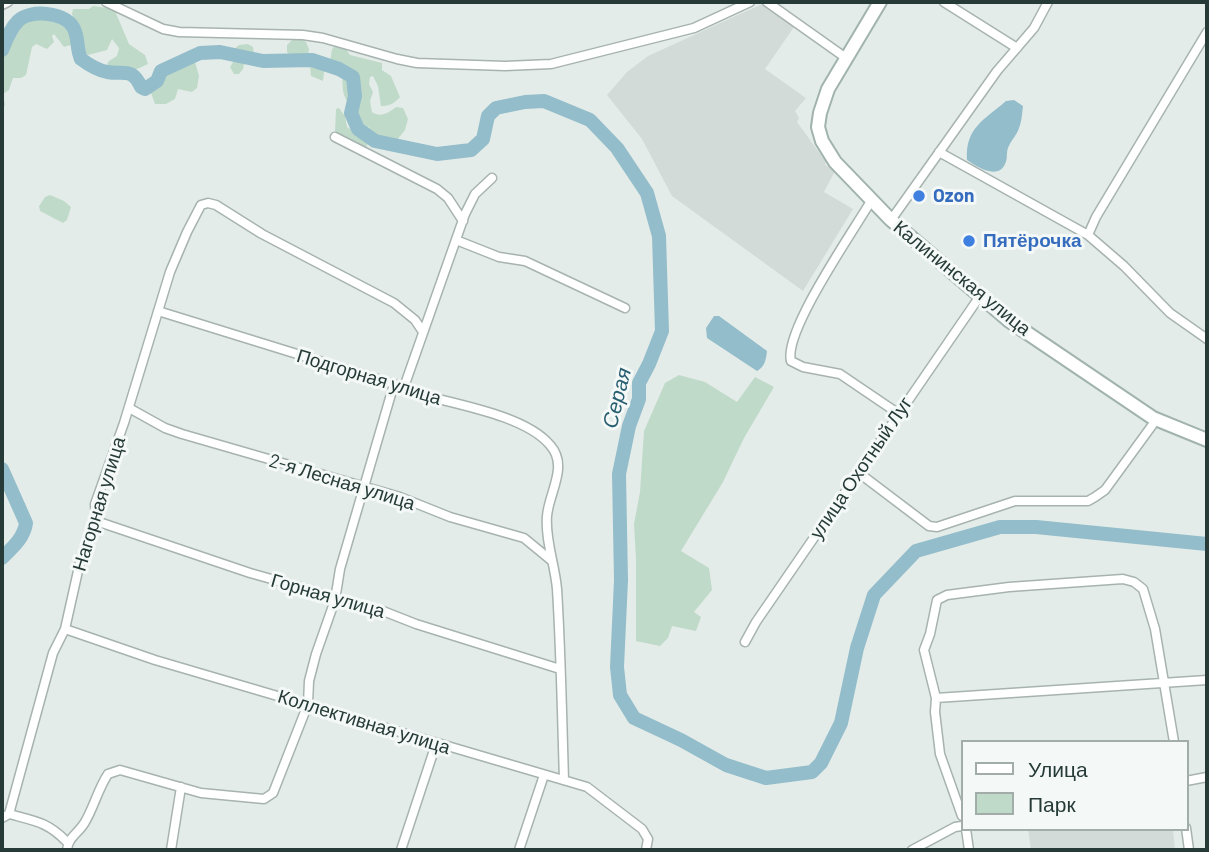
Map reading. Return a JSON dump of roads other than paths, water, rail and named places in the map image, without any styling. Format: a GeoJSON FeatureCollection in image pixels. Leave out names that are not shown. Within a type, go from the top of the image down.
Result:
{"type":"FeatureCollection","features":[{"type":"Feature","properties":{"kind":"street"},"geometry":{"type":"LineString","coordinates":[[2,5],[8,2]]}},
{"type":"Feature","properties":{"kind":"street"},"geometry":{"type":"LineString","coordinates":[[106,2],[163,29],[179,32],[303,35],[417,63],[505,66],[551,64],[694,28],[750,2]]}},
{"type":"Feature","properties":{"kind":"street"},"geometry":{"type":"LineString","coordinates":[[767,2],[846,58],[880,2]]}},
{"type":"Feature","properties":{"kind":"street"},"geometry":{"type":"LineString","coordinates":[[944,2],[1017,48]]}},
{"type":"Feature","properties":{"kind":"street"},"geometry":{"type":"LineString","coordinates":[[891,220],[997,71],[1034,28],[1048,2]]}},
{"type":"Feature","properties":{"kind":"street"},"geometry":{"type":"LineString","coordinates":[[1088,234],[1207,32]]}},
{"type":"Feature","properties":{"kind":"street","name":"Калининская улица"},"geometry":{"type":"LineString","coordinates":[[846,58],[828,89],[818,127],[822,141],[835,162],[871,201],[1008,320],[1157,420],[1207,440]]}},
{"type":"Feature","properties":{"kind":"street"},"geometry":{"type":"LineString","coordinates":[[335,137],[436,190],[448,198],[463,221]]}},
{"type":"Feature","properties":{"kind":"street"},"geometry":{"type":"LineString","coordinates":[[939,152],[1088,234],[1170,313],[1207,339]]}},
{"type":"Feature","properties":{"kind":"street"},"geometry":{"type":"LineString","coordinates":[[404,387],[463,221],[475,194],[492,178]]}},
{"type":"Feature","properties":{"kind":"street"},"geometry":{"type":"LineString","coordinates":[[871,201],[807,306],[797,326],[789,355],[790,361],[803,367],[840,374],[898,414]]}},
{"type":"Feature","properties":{"kind":"street","name":"Нагорная улица"},"geometry":{"type":"LineString","coordinates":[[5,816],[53,653],[65,629],[80,562],[96,521],[95,504],[129,408],[158,311],[187,232],[201,205],[216,205],[262,234],[394,303],[415,320],[423,332]]}},
{"type":"Feature","properties":{"kind":"street"},"geometry":{"type":"LineString","coordinates":[[456,240],[499,257],[526,261],[625,308]]}},
{"type":"Feature","properties":{"kind":"street","name":"улица Охотный Луг"},"geometry":{"type":"LineString","coordinates":[[745,642],[980,296]]}},
{"type":"Feature","properties":{"kind":"street","name":"Подгорная улица"},"geometry":{"type":"LineString","coordinates":[[158,311],[394,383],[420,395],[464,405],[540,434],[552,447],[558,468],[547,515],[552,561]]}},
{"type":"Feature","properties":{"kind":"street"},"geometry":{"type":"LineString","coordinates":[[5,816],[44,823],[54,828],[67,846],[85,822],[98,790],[108,774],[120,770],[201,793],[264,799],[273,793],[308,704],[309,681],[316,654],[335,600],[340,569],[394,383]]}},
{"type":"Feature","properties":{"kind":"street","name":"2-я Лесная улица"},"geometry":{"type":"LineString","coordinates":[[129,408],[165,428],[524,538],[552,561]]}},
{"type":"Feature","properties":{"kind":"street"},"geometry":{"type":"LineString","coordinates":[[859,472],[929,526],[948,525],[1014,500],[1088,501],[1105,490],[1157,420]]}},
{"type":"Feature","properties":{"kind":"street","name":"Горная улица"},"geometry":{"type":"LineString","coordinates":[[96,521],[250,573],[314,591],[335,600],[383,611],[560,669]]}},
{"type":"Feature","properties":{"kind":"street"},"geometry":{"type":"LineString","coordinates":[[552,561],[557,586],[564,780]]}},
{"type":"Feature","properties":{"kind":"street"},"geometry":{"type":"LineString","coordinates":[[960,810],[940,754],[936,698],[924,650],[937,600],[947,595],[1009,587],[1123,579],[1135,582],[1143,589],[1155,629],[1174,740]]}},
{"type":"Feature","properties":{"kind":"street","name":"Коллективная улица"},"geometry":{"type":"LineString","coordinates":[[65,629],[155,660],[587,788],[642,829],[648,839],[646,850]]}},
{"type":"Feature","properties":{"kind":"street"},"geometry":{"type":"LineString","coordinates":[[936,698],[1207,680]]}},
{"type":"Feature","properties":{"kind":"street"},"geometry":{"type":"LineString","coordinates":[[401,850],[436,744]]}},
{"type":"Feature","properties":{"kind":"street"},"geometry":{"type":"LineString","coordinates":[[519,850],[544,775]]}},
{"type":"Feature","properties":{"kind":"street"},"geometry":{"type":"LineString","coordinates":[[1188,781],[1207,777]]}},
{"type":"Feature","properties":{"kind":"street"},"geometry":{"type":"LineString","coordinates":[[171,850],[181,787]]}},
{"type":"Feature","properties":{"kind":"street"},"geometry":{"type":"LineString","coordinates":[[912,850],[956,827],[960,828]]}},
{"type":"Feature","properties":{"kind":"street"},"geometry":{"type":"LineString","coordinates":[[965,831],[969,850]]}},
{"type":"Feature","properties":{"kind":"street"},"geometry":{"type":"LineString","coordinates":[[1186,831],[1189,850]]}},
{"type":"Feature","properties":{"kind":"water"},"geometry":{"type":"Polygon","coordinates":[[[1014,100],[1023,106],[1021,120],[1002,169],[987,171],[967,160],[967,149],[973,132],[1006,101],[1014,100]]]}},
{"type":"Feature","properties":{"kind":"water"},"geometry":{"type":"Polygon","coordinates":[[[714,316],[719,316],[767,351],[765,362],[760,369],[757,371],[707,338],[706,328],[714,316]]]}},
{"type":"Feature","properties":{"kind":"waterway","name":"Серая"},"geometry":{"type":"LineString","coordinates":[[2,50],[10,31],[18,21],[30,15],[47,14],[62,18],[73,27],[81,59],[103,71],[131,74],[145,89],[157,81],[161,71],[200,53],[220,52],[263,61],[312,60],[353,77],[355,96],[351,113],[358,129],[375,141],[437,154],[471,150],[483,139],[488,116],[496,108],[544,101],[590,120],[617,148],[647,193],[659,236],[662,331],[639,383],[639,399],[629,426],[619,474],[621,580],[617,667],[620,695],[634,718],[726,765],[766,778],[812,772],[821,763],[841,723],[857,648],[874,595],[916,551],[1000,527],[1036,527],[1207,544]]}},
{"type":"Feature","properties":{"kind":"waterway","name":"Серая"},"geometry":{"type":"LineString","coordinates":[[2,469],[26,523],[20,538],[2,558]]}},
{"type":"Feature","properties":{"kind":"place","name":"Ozon"},"geometry":{"type":"Point","coordinates":[919,196]}},
{"type":"Feature","properties":{"kind":"place","name":"Пятёрочка"},"geometry":{"type":"Point","coordinates":[969,241]}}]}
